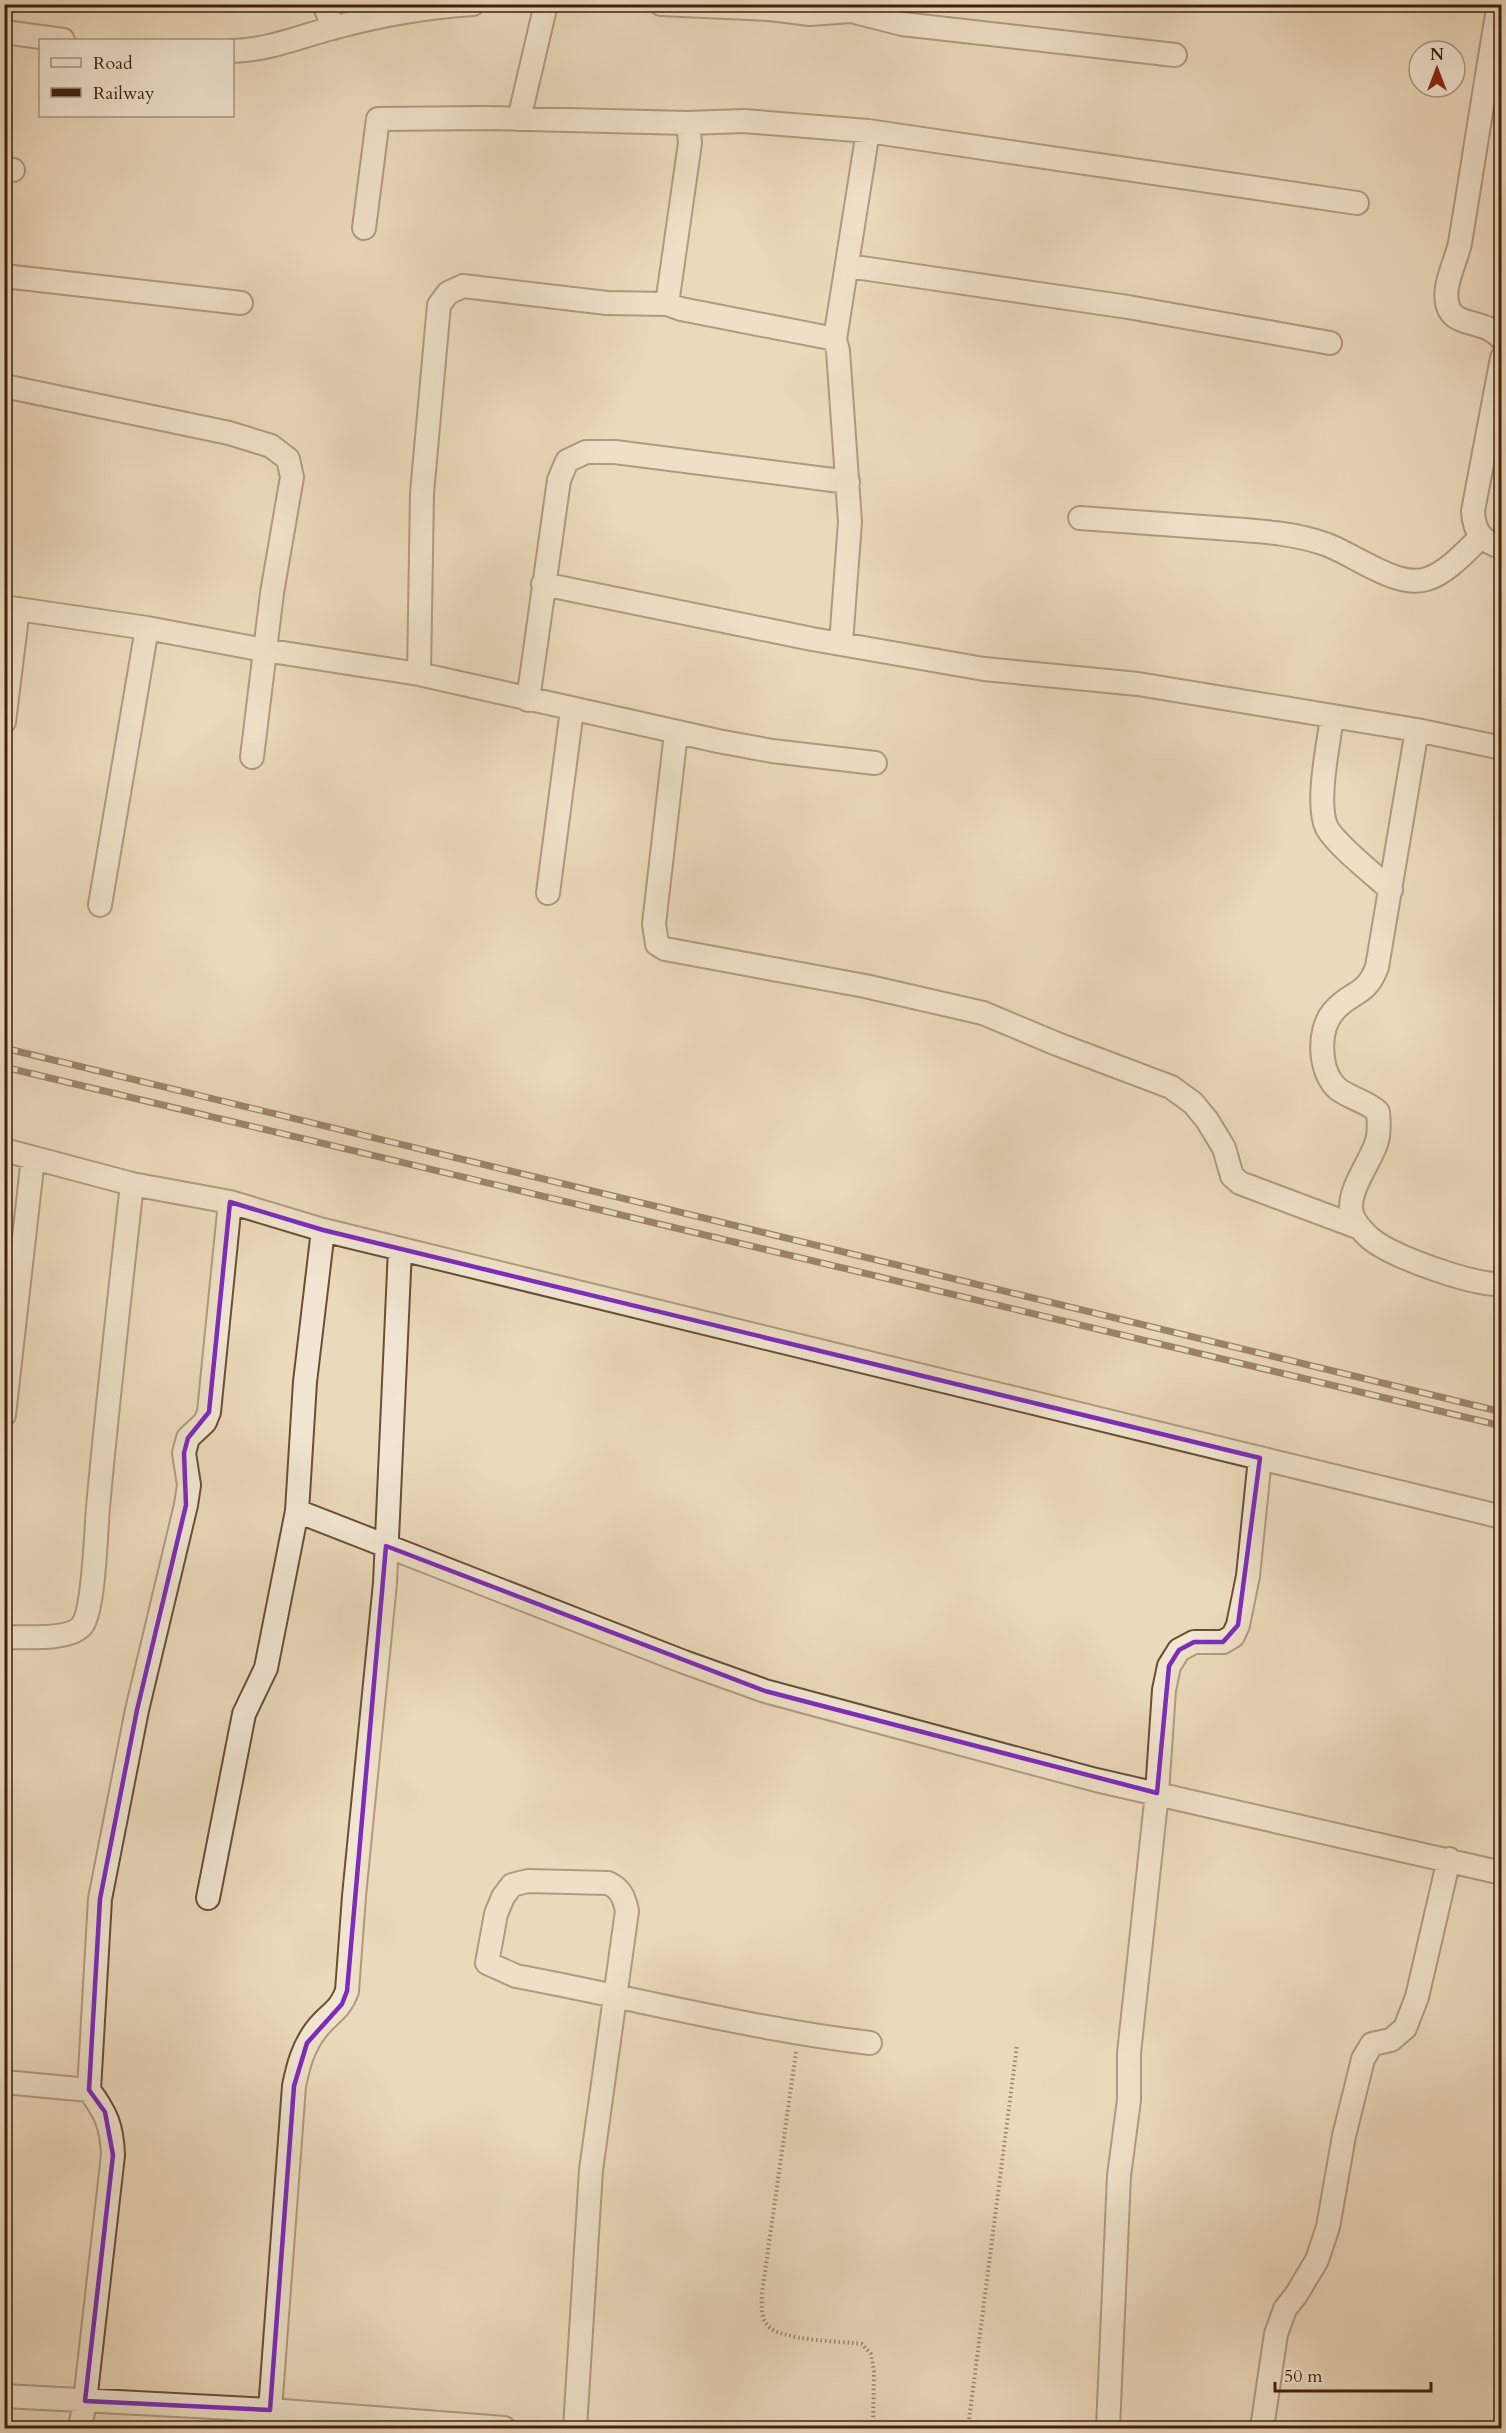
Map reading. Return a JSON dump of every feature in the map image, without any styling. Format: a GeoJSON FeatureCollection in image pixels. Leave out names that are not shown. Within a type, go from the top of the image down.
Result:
{"type":"FeatureCollection","features":[{"type":"Feature","properties":{"kind":"street"},"geometry":{"type":"LineString","coordinates":[[324,4],[333,28]]}},
{"type":"Feature","properties":{"kind":"street"},"geometry":{"type":"LineString","coordinates":[[234,51],[277,46],[333,28],[401,11],[473,4]]}},
{"type":"Feature","properties":{"kind":"street"},"geometry":{"type":"LineString","coordinates":[[519,119],[546,4]]}},
{"type":"Feature","properties":{"kind":"street"},"geometry":{"type":"LineString","coordinates":[[661,4],[770,9],[810,14],[852,8],[902,24],[1175,55]]}},
{"type":"Feature","properties":{"kind":"street"},"geometry":{"type":"LineString","coordinates":[[1499,4],[1472,177],[1458,253],[1446,299],[1449,311],[1458,320],[1477,323],[1496,331],[1502,339]]}},
{"type":"Feature","properties":{"kind":"street"},"geometry":{"type":"LineString","coordinates":[[4,32],[56,39]]}},
{"type":"Feature","properties":{"kind":"street"},"geometry":{"type":"LineString","coordinates":[[364,228],[378,119],[519,119],[688,123],[744,121],[868,131],[1357,203]]}},
{"type":"Feature","properties":{"kind":"street"},"geometry":{"type":"LineString","coordinates":[[666,304],[690,143],[688,123]]}},
{"type":"Feature","properties":{"kind":"street"},"geometry":{"type":"LineString","coordinates":[[841,643],[850,522],[838,351],[835,339],[868,131]]}},
{"type":"Feature","properties":{"kind":"street"},"geometry":{"type":"LineString","coordinates":[[848,266],[1118,305],[1330,343]]}},
{"type":"Feature","properties":{"kind":"street"},"geometry":{"type":"LineString","coordinates":[[4,276],[241,303]]}},
{"type":"Feature","properties":{"kind":"street"},"geometry":{"type":"LineString","coordinates":[[419,674],[422,493],[439,306],[448,293],[463,286],[607,303],[666,304],[681,309],[835,339]]}},
{"type":"Feature","properties":{"kind":"street"},"geometry":{"type":"LineString","coordinates":[[1502,358],[1473,511],[1473,526],[1481,537],[1502,547]]}},
{"type":"Feature","properties":{"kind":"street"},"geometry":{"type":"LineString","coordinates":[[4,386],[229,433],[272,446],[288,459],[292,477],[279,546],[264,650],[252,757]]}},
{"type":"Feature","properties":{"kind":"street"},"geometry":{"type":"LineString","coordinates":[[528,700],[559,480],[567,461],[586,452],[615,452],[848,482]]}},
{"type":"Feature","properties":{"kind":"street"},"geometry":{"type":"LineString","coordinates":[[1080,518],[1227,529],[1302,538],[1326,544],[1385,573],[1408,580],[1427,579],[1444,569],[1481,537]]}},
{"type":"Feature","properties":{"kind":"street"},"geometry":{"type":"LineString","coordinates":[[543,584],[812,639],[984,669],[1138,684],[1417,730],[1502,748]]}},
{"type":"Feature","properties":{"kind":"street"},"geometry":{"type":"LineString","coordinates":[[4,722],[11,608],[147,628],[264,650],[419,674],[676,733],[772,751],[875,764]]}},
{"type":"Feature","properties":{"kind":"street"},"geometry":{"type":"LineString","coordinates":[[100,905],[147,628]]}},
{"type":"Feature","properties":{"kind":"street"},"geometry":{"type":"LineString","coordinates":[[548,893],[572,710]]}},
{"type":"Feature","properties":{"kind":"street"},"geometry":{"type":"LineString","coordinates":[[1332,716],[1322,798],[1327,828],[1391,890]]}},
{"type":"Feature","properties":{"kind":"street"},"geometry":{"type":"LineString","coordinates":[[1417,730],[1377,967],[1372,982],[1361,992],[1343,1001],[1331,1014],[1325,1033],[1322,1057],[1326,1075],[1339,1089],[1370,1104],[1378,1112],[1377,1142],[1353,1195],[1351,1210],[1360,1228],[1375,1242],[1402,1256],[1492,1285],[1502,1284]]}},
{"type":"Feature","properties":{"kind":"street"},"geometry":{"type":"LineString","coordinates":[[676,733],[654,924],[654,937],[657,944],[665,949],[865,986],[983,1012],[1057,1044],[1171,1087],[1193,1103],[1207,1120],[1224,1148],[1232,1176],[1240,1184],[1360,1228]]}},
{"type":"Feature","properties":{"kind":"street"},"geometry":{"type":"LineString","coordinates":[[4,1150],[132,1184],[230,1202],[323,1230],[1502,1517]]}},
{"type":"Feature","properties":{"kind":"street"},"geometry":{"type":"LineString","coordinates":[[4,1415],[33,1158]]}},
{"type":"Feature","properties":{"kind":"street"},"geometry":{"type":"LineString","coordinates":[[6,1632],[60,1635],[75,1632],[83,1624],[86,1616],[132,1184]]}},
{"type":"Feature","properties":{"kind":"street"},"geometry":{"type":"LineString","coordinates":[[80,2428],[86,2401],[113,2155],[112,2134],[105,2112],[90,2090],[100,1899],[136,1710],[186,1505],[189,1485],[184,1464],[186,1445],[188,1438],[205,1422],[209,1412],[230,1202]]}},
{"type":"Feature","properties":{"kind":"street"},"geometry":{"type":"LineString","coordinates":[[208,1898],[244,1714],[266,1668],[297,1511],[305,1382],[323,1230]]}},
{"type":"Feature","properties":{"kind":"street"},"geometry":{"type":"LineString","coordinates":[[270,2410],[294,2086],[299,2061],[307,2043],[316,2029],[342,2004],[347,1991],[354,1896],[386,1583],[400,1249]]}},
{"type":"Feature","properties":{"kind":"street"},"geometry":{"type":"LineString","coordinates":[[1108,2428],[1119,2176],[1129,2100],[1129,2053],[1157,1793],[1164,1690],[1169,1666],[1179,1650],[1194,1642],[1223,1642],[1233,1636],[1238,1625],[1248,1576],[1260,1458]]}},
{"type":"Feature","properties":{"kind":"street"},"geometry":{"type":"LineString","coordinates":[[297,1511],[684,1662],[765,1691],[989,1752],[1502,1873]]}},
{"type":"Feature","properties":{"kind":"street"},"geometry":{"type":"LineString","coordinates":[[1262,2428],[1276,2334],[1285,2309],[1317,2260],[1328,2227],[1344,2136],[1363,2059],[1372,2044],[1391,2040],[1405,2028],[1417,1996],[1449,1859]]}},
{"type":"Feature","properties":{"kind":"street"},"geometry":{"type":"LineString","coordinates":[[575,2428],[590,2178],[616,1995],[627,1911],[624,1897],[617,1887],[608,1882],[528,1881],[512,1885],[503,1897],[496,1914],[487,1963],[516,1976],[616,1995],[799,2034],[870,2043]]}},
{"type":"Feature","properties":{"kind":"street"},"geometry":{"type":"LineString","coordinates":[[4,2082],[90,2090]]}},
{"type":"Feature","properties":{"kind":"street"},"geometry":{"type":"LineString","coordinates":[[4,2396],[270,2410],[504,2428]]}},
{"type":"Feature","properties":{"kind":"path"},"geometry":{"type":"LineString","coordinates":[[799,2034],[762,2293],[762,2312],[768,2326],[781,2334],[862,2344],[871,2354],[874,2372],[873,2428]]}},
{"type":"Feature","properties":{"kind":"path"},"geometry":{"type":"LineString","coordinates":[[968,2428],[1017,2045]]}},
{"type":"Feature","properties":{"kind":"highlighted area"},"geometry":{"type":"Polygon","coordinates":[[[230,1202],[323,1230],[1260,1458],[1238,1625],[1223,1642],[1194,1642],[1179,1650],[1169,1666],[1157,1793],[765,1691],[386,1546],[347,1991],[342,2004],[307,2043],[294,2086],[270,2410],[85,2401],[113,2155],[105,2112],[89,2090],[100,1899],[137,1710],[186,1505],[184,1453],[188,1438],[209,1412],[230,1202]]]}},
{"type":"Feature","properties":{"kind":"railway"},"geometry":{"type":"LineString","coordinates":[[4,1048],[1502,1412]]}},
{"type":"Feature","properties":{"kind":"railway"},"geometry":{"type":"LineString","coordinates":[[4,1067],[1502,1426]]}}]}
